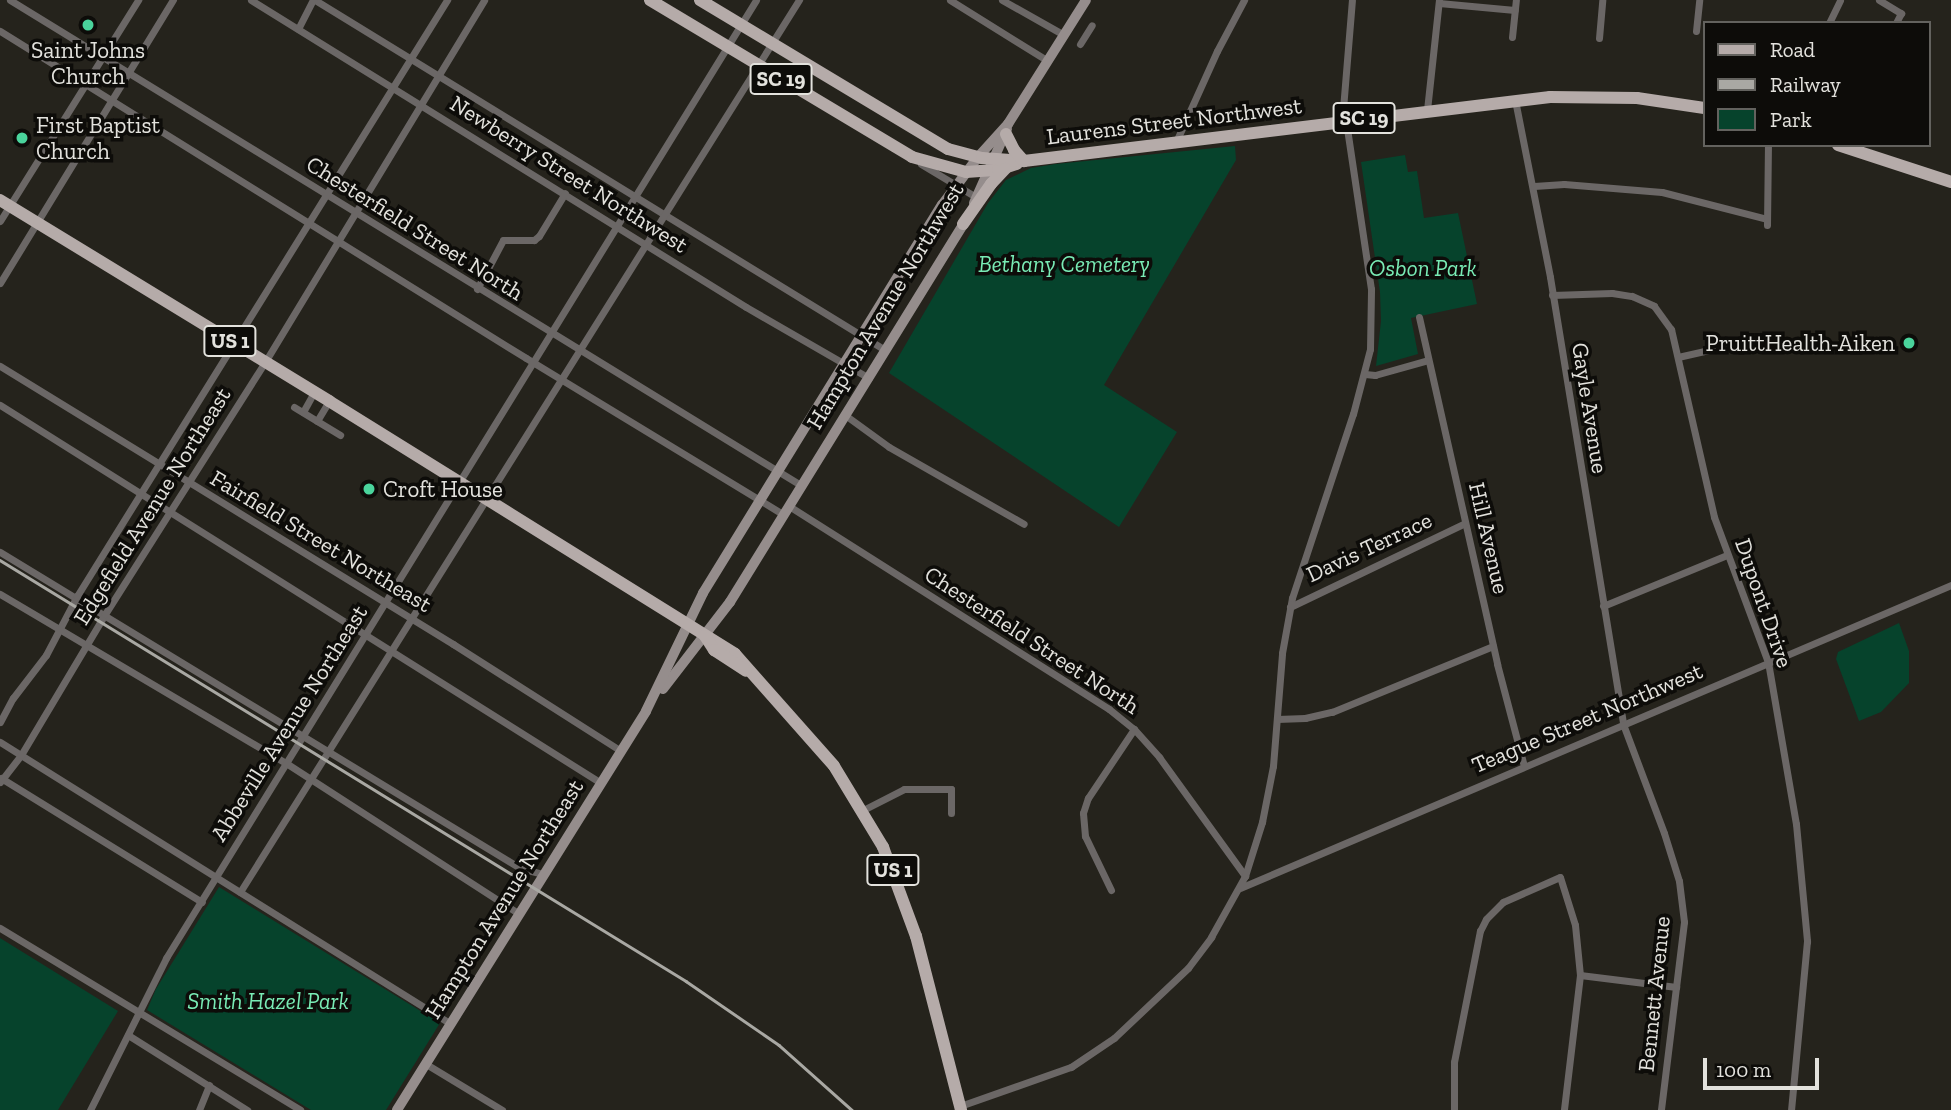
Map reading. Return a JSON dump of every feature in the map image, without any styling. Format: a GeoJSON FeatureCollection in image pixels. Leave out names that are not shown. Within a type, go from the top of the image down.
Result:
{"type":"FeatureCollection","features":[{"type":"Feature","properties":{"kind":"main road","name":"Laurens Street Northwest"},"geometry":{"type":"LineString","coordinates":[[650,0],[912,157],[966,172],[990,165],[1175,144],[1515,99],[1623,97],[1702,108]]}},
{"type":"Feature","properties":{"kind":"main road","name":"Laurens Street Northwest"},"geometry":{"type":"LineString","coordinates":[[700,0],[953,151],[978,157],[990,165],[1008,167],[1024,161]]}},
{"type":"Feature","properties":{"kind":"main road"},"geometry":{"type":"LineString","coordinates":[[1007,129],[1024,161]]}},
{"type":"Feature","properties":{"kind":"main road"},"geometry":{"type":"LineString","coordinates":[[1844,147],[1951,182]]}},
{"type":"Feature","properties":{"kind":"main road"},"geometry":{"type":"LineString","coordinates":[[944,168],[951,163],[953,151]]}},
{"type":"Feature","properties":{"kind":"main road"},"geometry":{"type":"LineString","coordinates":[[963,224],[990,184],[1008,167]]}},
{"type":"Feature","properties":{"kind":"main road","name":"US 1"},"geometry":{"type":"LineString","coordinates":[[4,203],[688,624],[705,636],[721,656],[750,673],[814,742],[863,810],[892,868],[909,913],[961,1108]]}},
{"type":"Feature","properties":{"kind":"street","name":"Chesterfield Street North"},"geometry":{"type":"LineString","coordinates":[[10,0],[802,486]]}},
{"type":"Feature","properties":{"kind":"street"},"geometry":{"type":"LineString","coordinates":[[0,220],[4,203],[138,0]]}},
{"type":"Feature","properties":{"kind":"street"},"geometry":{"type":"LineString","coordinates":[[0,284],[173,0]]}},
{"type":"Feature","properties":{"kind":"street","name":"Newberry Street Northwest"},"geometry":{"type":"LineString","coordinates":[[251,0],[645,245],[869,378]]}},
{"type":"Feature","properties":{"kind":"street"},"geometry":{"type":"LineString","coordinates":[[298,29],[314,0]]}},
{"type":"Feature","properties":{"kind":"street","name":"Newberry Street Northwest"},"geometry":{"type":"LineString","coordinates":[[314,0],[885,350]]}},
{"type":"Feature","properties":{"kind":"street","name":"Edgefield Avenue Northeast"},"geometry":{"type":"LineString","coordinates":[[0,722],[46,655],[77,596],[447,0]]}},
{"type":"Feature","properties":{"kind":"street","name":"Edgefield Avenue Northeast"},"geometry":{"type":"LineString","coordinates":[[1,780],[21,755],[105,614],[265,362],[484,0]]}},
{"type":"Feature","properties":{"kind":"street","name":"Abbeville Avenue Northeast"},"geometry":{"type":"LineString","coordinates":[[90,1110],[137,1013],[217,877],[756,0]]}},
{"type":"Feature","properties":{"kind":"street"},"geometry":{"type":"LineString","coordinates":[[240,892],[313,780],[485,498],[799,0]]}},
{"type":"Feature","properties":{"kind":"street"},"geometry":{"type":"LineString","coordinates":[[950,0],[1048,61]]}},
{"type":"Feature","properties":{"kind":"street"},"geometry":{"type":"LineString","coordinates":[[1002,0],[1067,32],[1084,37]]}},
{"type":"Feature","properties":{"kind":"street","name":"Hampton Avenue Northwest"},"geometry":{"type":"LineString","coordinates":[[787,510],[963,224],[1007,129],[1086,0]]}},
{"type":"Feature","properties":{"kind":"street"},"geometry":{"type":"LineString","coordinates":[[1175,144],[1217,51],[1244,0]]}},
{"type":"Feature","properties":{"kind":"street"},"geometry":{"type":"LineString","coordinates":[[961,1108],[1071,1067],[1109,1043],[1155,1003],[1188,968],[1245,876],[1268,794],[1281,663],[1290,607],[1364,374],[1371,340],[1371,289],[1344,121],[1352,0]]}},
{"type":"Feature","properties":{"kind":"street"},"geometry":{"type":"LineString","coordinates":[[1512,37],[1516,0]]}},
{"type":"Feature","properties":{"kind":"street"},"geometry":{"type":"LineString","coordinates":[[1599,38],[1602,0]]}},
{"type":"Feature","properties":{"kind":"street"},"geometry":{"type":"LineString","coordinates":[[1696,31],[1699,0]]}},
{"type":"Feature","properties":{"kind":"street"},"geometry":{"type":"LineString","coordinates":[[1830,21],[1840,0]]}},
{"type":"Feature","properties":{"kind":"street"},"geometry":{"type":"LineString","coordinates":[[1880,0],[1901,13],[1897,21]]}},
{"type":"Feature","properties":{"kind":"street"},"geometry":{"type":"LineString","coordinates":[[1427,110],[1439,2],[1515,10]]}},
{"type":"Feature","properties":{"kind":"street"},"geometry":{"type":"LineString","coordinates":[[1080,44],[1092,25]]}},
{"type":"Feature","properties":{"kind":"street","name":"Chesterfield Street North"},"geometry":{"type":"LineString","coordinates":[[0,31],[534,364],[761,501],[787,510],[1087,695],[1133,729],[1159,757],[1245,876]]}},
{"type":"Feature","properties":{"kind":"street","name":"Gayle Avenue"},"geometry":{"type":"LineString","coordinates":[[1515,99],[1534,186],[1623,724]]}},
{"type":"Feature","properties":{"kind":"street","name":"Hampton Avenue Northwest"},"geometry":{"type":"LineString","coordinates":[[779,472],[955,186],[978,157],[1007,129]]}},
{"type":"Feature","properties":{"kind":"street"},"geometry":{"type":"LineString","coordinates":[[1534,186],[1564,184],[1675,193],[1767,222],[1768,147]]}},
{"type":"Feature","properties":{"kind":"street","name":"Laurens Street Northwest"},"geometry":{"type":"LineString","coordinates":[[912,157],[976,197]]}},
{"type":"Feature","properties":{"kind":"street"},"geometry":{"type":"LineString","coordinates":[[477,289],[503,240],[534,240],[565,193]]}},
{"type":"Feature","properties":{"kind":"street","name":"Dupont Drive"},"geometry":{"type":"LineString","coordinates":[[1552,295],[1612,293],[1648,302],[1668,323],[1709,498],[1727,555],[1768,662],[1796,824],[1807,923],[1791,1110]]}},
{"type":"Feature","properties":{"kind":"street","name":"Hill Avenue"},"geometry":{"type":"LineString","coordinates":[[1419,317],[1493,646],[1524,766]]}},
{"type":"Feature","properties":{"kind":"street"},"geometry":{"type":"LineString","coordinates":[[1678,357],[1749,341]]}},
{"type":"Feature","properties":{"kind":"street"},"geometry":{"type":"LineString","coordinates":[[1364,374],[1375,375],[1428,360]]}},
{"type":"Feature","properties":{"kind":"street","name":"Fairfield Street Northeast"},"geometry":{"type":"LineString","coordinates":[[0,366],[621,751]]}},
{"type":"Feature","properties":{"kind":"street"},"geometry":{"type":"LineString","coordinates":[[303,412],[314,392]]}},
{"type":"Feature","properties":{"kind":"street"},"geometry":{"type":"LineString","coordinates":[[317,421],[329,401]]}},
{"type":"Feature","properties":{"kind":"street"},"geometry":{"type":"LineString","coordinates":[[0,405],[601,783]]}},
{"type":"Feature","properties":{"kind":"street"},"geometry":{"type":"LineString","coordinates":[[294,407],[340,435]]}},
{"type":"Feature","properties":{"kind":"street"},"geometry":{"type":"LineString","coordinates":[[845,415],[889,447],[1024,524]]}},
{"type":"Feature","properties":{"kind":"street","name":"Hampton Avenue Northeast"},"geometry":{"type":"LineString","coordinates":[[397,1110],[646,710],[703,593],[779,472]]}},
{"type":"Feature","properties":{"kind":"street","name":"Hampton Avenue Northeast"},"geometry":{"type":"LineString","coordinates":[[646,710],[705,636],[787,510]]}},
{"type":"Feature","properties":{"kind":"street","name":"Davis Terrace"},"geometry":{"type":"LineString","coordinates":[[1290,607],[1465,523]]}},
{"type":"Feature","properties":{"kind":"street"},"geometry":{"type":"LineString","coordinates":[[0,552],[77,596],[520,868],[543,874]]}},
{"type":"Feature","properties":{"kind":"street"},"geometry":{"type":"LineString","coordinates":[[1603,606],[1727,555]]}},
{"type":"Feature","properties":{"kind":"street","name":"Teague Street Northwest"},"geometry":{"type":"LineString","coordinates":[[1239,888],[1951,585]]}},
{"type":"Feature","properties":{"kind":"street"},"geometry":{"type":"LineString","coordinates":[[0,594],[286,763],[518,913]]}},
{"type":"Feature","properties":{"kind":"street"},"geometry":{"type":"LineString","coordinates":[[1277,719],[1305,718],[1332,712],[1493,646]]}},
{"type":"Feature","properties":{"kind":"street","name":"Bennett Avenue"},"geometry":{"type":"LineString","coordinates":[[1623,724],[1679,881],[1684,922],[1661,1110]]}},
{"type":"Feature","properties":{"kind":"street"},"geometry":{"type":"LineString","coordinates":[[1111,890],[1086,836],[1083,813],[1088,798],[1133,729]]}},
{"type":"Feature","properties":{"kind":"street"},"geometry":{"type":"LineString","coordinates":[[0,742],[451,1024]]}},
{"type":"Feature","properties":{"kind":"street"},"geometry":{"type":"LineString","coordinates":[[1,780],[202,902]]}},
{"type":"Feature","properties":{"kind":"street"},"geometry":{"type":"LineString","coordinates":[[863,810],[904,789],[951,789],[951,813]]}},
{"type":"Feature","properties":{"kind":"street"},"geometry":{"type":"LineString","coordinates":[[1454,1110],[1454,1062],[1480,931],[1503,902],[1560,877],[1575,925],[1580,975],[1564,1110]]}},
{"type":"Feature","properties":{"kind":"street"},"geometry":{"type":"LineString","coordinates":[[0,929],[300,1110]]}},
{"type":"Feature","properties":{"kind":"street"},"geometry":{"type":"LineString","coordinates":[[1580,975],[1676,986]]}},
{"type":"Feature","properties":{"kind":"street"},"geometry":{"type":"LineString","coordinates":[[128,1035],[247,1110]]}},
{"type":"Feature","properties":{"kind":"street"},"geometry":{"type":"LineString","coordinates":[[426,1064],[502,1110]]}},
{"type":"Feature","properties":{"kind":"street"},"geometry":{"type":"LineString","coordinates":[[199,1110],[209,1085]]}},
{"type":"Feature","properties":{"kind":"green space","name":"Bethany Cemetery"},"geometry":{"type":"Polygon","coordinates":[[[1235,146],[1236,160],[1104,385],[1177,432],[1119,527],[889,373],[988,203],[1006,180],[1031,168],[1056,164],[1235,146]]]}},
{"type":"Feature","properties":{"kind":"green space","name":"Osbon Park"},"geometry":{"type":"Polygon","coordinates":[[[1405,155],[1408,172],[1417,171],[1424,218],[1458,213],[1477,304],[1411,318],[1418,354],[1376,366],[1381,321],[1380,292],[1361,162],[1405,155]]]}},
{"type":"Feature","properties":{"kind":"green space"},"geometry":{"type":"Polygon","coordinates":[[[1899,623],[1909,651],[1909,683],[1881,712],[1859,721],[1836,659],[1838,652],[1899,623]]]}},
{"type":"Feature","properties":{"kind":"green space","name":"Smith Hazel Park"},"geometry":{"type":"Polygon","coordinates":[[[219,887],[440,1023],[386,1110],[311,1110],[147,1010],[156,989],[219,887]]]}},
{"type":"Feature","properties":{"kind":"green space"},"geometry":{"type":"Polygon","coordinates":[[[0,938],[118,1011],[58,1110],[0,1110],[0,938]]]}},
{"type":"Feature","properties":{"kind":"railway"},"geometry":{"type":"LineString","coordinates":[[0,560],[686,981],[779,1045],[852,1110]]}},
{"type":"Feature","properties":{"kind":"place","name":"Saint Johns Church"},"geometry":{"type":"Point","coordinates":[88,25]}},
{"type":"Feature","properties":{"kind":"place","name":"First Baptist Church"},"geometry":{"type":"Point","coordinates":[22,138]}},
{"type":"Feature","properties":{"kind":"place","name":"PruittHealth-Aiken"},"geometry":{"type":"Point","coordinates":[1909,343]}},
{"type":"Feature","properties":{"kind":"place","name":"Croft House"},"geometry":{"type":"Point","coordinates":[369,489]}}]}
